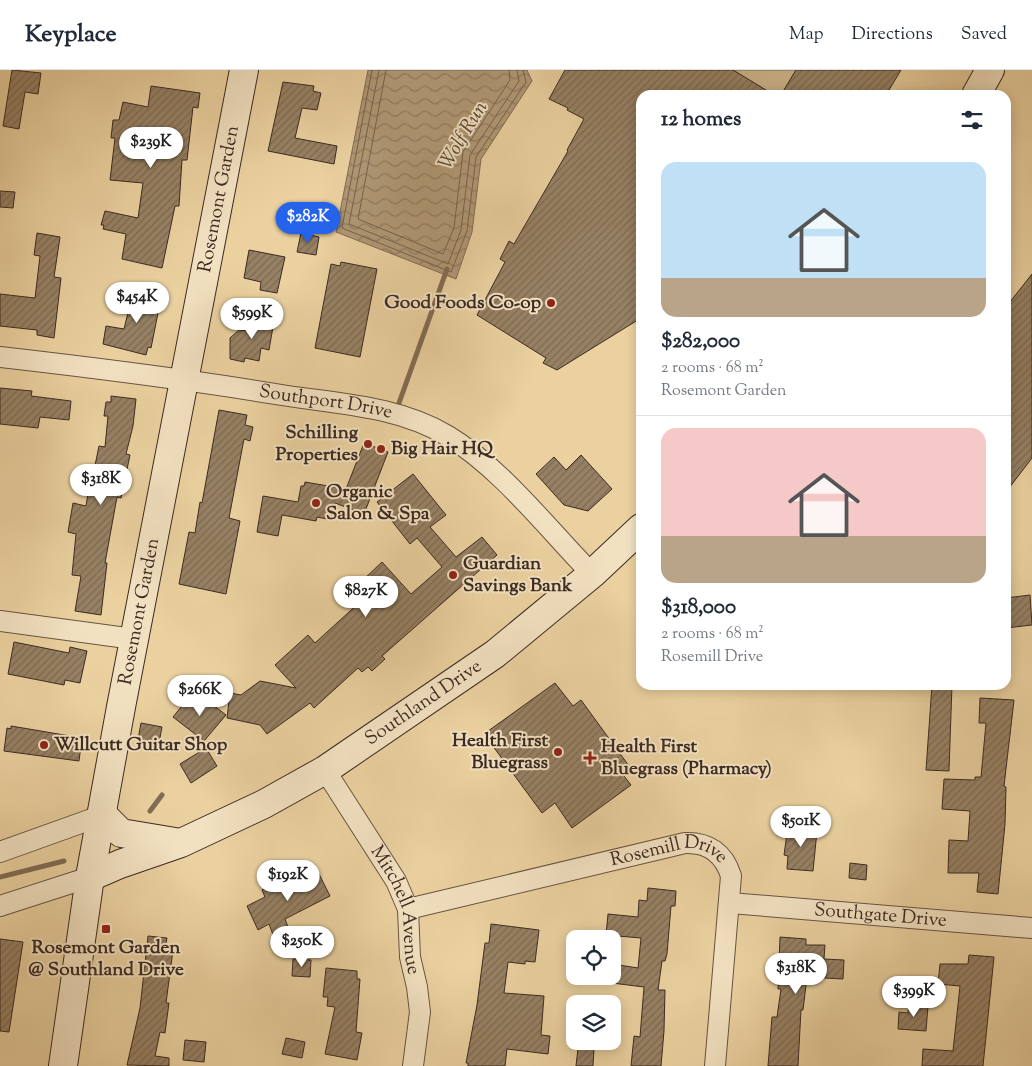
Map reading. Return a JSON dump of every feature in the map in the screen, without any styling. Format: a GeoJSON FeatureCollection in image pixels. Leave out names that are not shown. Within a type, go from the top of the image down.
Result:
{"type":"FeatureCollection","features":[{"type":"Feature","properties":{"kind":"main road","name":"Rosemont Garden"},"geometry":{"type":"LineString","coordinates":[[64,1066],[90,877],[244,70]]}},
{"type":"Feature","properties":{"kind":"main road"},"geometry":{"type":"LineString","coordinates":[[979,90],[990,70]]}},
{"type":"Feature","properties":{"kind":"main road","name":"Southland Drive"},"geometry":{"type":"LineString","coordinates":[[90,877],[181,842],[264,804],[326,770],[495,654],[592,574],[636,533]]}},
{"type":"Feature","properties":{"kind":"main road"},"geometry":{"type":"LineString","coordinates":[[103,815],[121,833],[181,842]]}},
{"type":"Feature","properties":{"kind":"street","name":"Southport Drive"},"geometry":{"type":"LineString","coordinates":[[0,357],[185,379],[382,410],[422,423],[448,436],[477,456],[592,574]]}},
{"type":"Feature","properties":{"kind":"street"},"geometry":{"type":"LineString","coordinates":[[0,621],[134,639]]}},
{"type":"Feature","properties":{"kind":"street","name":"Mitchell Avenue"},"geometry":{"type":"LineString","coordinates":[[326,770],[396,881],[408,909],[410,957],[417,987],[420,1012],[413,1066]]}},
{"type":"Feature","properties":{"kind":"street"},"geometry":{"type":"LineString","coordinates":[[0,852],[103,815]]}},
{"type":"Feature","properties":{"kind":"street","name":"Rosemill Drive"},"geometry":{"type":"LineString","coordinates":[[408,909],[684,843],[696,843],[719,854],[728,867],[730,903],[715,1066]]}},
{"type":"Feature","properties":{"kind":"street"},"geometry":{"type":"LineString","coordinates":[[0,906],[90,877]]}},
{"type":"Feature","properties":{"kind":"street","name":"Southgate Drive"},"geometry":{"type":"LineString","coordinates":[[730,903],[1032,928]]}},
{"type":"Feature","properties":{"kind":"shaded area"},"geometry":{"type":"Polygon","coordinates":[[[733,70],[796,70],[784,90],[766,90],[733,70]]]}},
{"type":"Feature","properties":{"kind":"water"},"geometry":{"type":"Polygon","coordinates":[[[368,70],[527,70],[532,81],[481,159],[472,232],[456,279],[336,232],[368,70]]]}},
{"type":"Feature","properties":{"kind":"building"},"geometry":{"type":"Polygon","coordinates":[[[12,70],[41,73],[38,94],[25,92],[19,129],[3,126],[12,70]]]}},
{"type":"Feature","properties":{"kind":"building"},"geometry":{"type":"Polygon","coordinates":[[[565,70],[733,70],[766,90],[636,90],[636,321],[557,370],[543,363],[546,358],[477,315],[505,262],[500,259],[509,241],[514,244],[568,151],[584,119],[567,110],[568,108],[549,99],[565,70]]]}},
{"type":"Feature","properties":{"kind":"building"},"geometry":{"type":"Polygon","coordinates":[[[796,70],[901,70],[889,90],[784,90],[796,70]]]}},
{"type":"Feature","properties":{"kind":"building"},"geometry":{"type":"Polygon","coordinates":[[[283,82],[314,86],[313,91],[321,93],[317,110],[302,108],[295,138],[337,146],[334,164],[268,151],[283,82]]]}},
{"type":"Feature","properties":{"kind":"building"},"geometry":{"type":"Polygon","coordinates":[[[151,86],[200,93],[198,108],[193,107],[187,160],[182,160],[179,206],[175,206],[162,268],[122,259],[126,234],[103,229],[104,225],[101,225],[105,211],[138,218],[143,183],[110,180],[115,138],[111,138],[113,120],[119,120],[123,102],[148,107],[151,86]]]}},
{"type":"Feature","properties":{"kind":"building"},"geometry":{"type":"Polygon","coordinates":[[[0,191],[15,192],[13,208],[0,207],[0,191]]]}},
{"type":"Feature","properties":{"kind":"building"},"geometry":{"type":"Polygon","coordinates":[[[37,233],[60,237],[54,277],[61,278],[54,338],[37,335],[37,330],[0,326],[0,294],[35,298],[40,256],[34,255],[37,233]]]}},
{"type":"Feature","properties":{"kind":"building"},"geometry":{"type":"Polygon","coordinates":[[[301,233],[319,237],[316,255],[297,252],[301,233]]]}},
{"type":"Feature","properties":{"kind":"building"},"geometry":{"type":"Polygon","coordinates":[[[249,250],[285,257],[277,293],[260,290],[261,282],[244,278],[249,250]]]}},
{"type":"Feature","properties":{"kind":"building"},"geometry":{"type":"Polygon","coordinates":[[[341,262],[377,269],[360,357],[315,348],[331,264],[340,266],[341,262]]]}},
{"type":"Feature","properties":{"kind":"building"},"geometry":{"type":"Polygon","coordinates":[[[1032,274],[1032,458],[1011,485],[1011,301],[1032,274]]]}},
{"type":"Feature","properties":{"kind":"building"},"geometry":{"type":"Polygon","coordinates":[[[134,288],[162,293],[151,348],[148,347],[146,355],[103,344],[106,326],[124,329],[134,288]]]}},
{"type":"Feature","properties":{"kind":"building"},"geometry":{"type":"Polygon","coordinates":[[[250,317],[274,321],[269,350],[261,348],[259,361],[245,358],[244,362],[230,359],[230,338],[239,330],[248,331],[250,317]]]}},
{"type":"Feature","properties":{"kind":"building"},"geometry":{"type":"Polygon","coordinates":[[[0,388],[32,391],[31,396],[71,401],[69,420],[40,417],[38,428],[0,424],[0,388]]]}},
{"type":"Feature","properties":{"kind":"building"},"geometry":{"type":"Polygon","coordinates":[[[111,396],[136,399],[133,426],[126,454],[130,455],[121,498],[117,497],[105,563],[107,563],[101,615],[75,611],[81,576],[72,575],[76,534],[68,532],[73,503],[86,506],[91,475],[93,475],[99,446],[105,447],[108,416],[104,416],[106,402],[111,402],[111,396]]]}},
{"type":"Feature","properties":{"kind":"building"},"geometry":{"type":"Polygon","coordinates":[[[219,410],[247,415],[245,425],[253,427],[250,441],[244,439],[229,518],[240,521],[226,594],[179,584],[189,532],[195,533],[200,502],[202,503],[219,410]]]}},
{"type":"Feature","properties":{"kind":"building"},"geometry":{"type":"Polygon","coordinates":[[[364,443],[388,452],[364,514],[335,503],[332,520],[317,517],[316,521],[282,515],[278,536],[257,532],[263,496],[298,502],[301,486],[304,486],[305,482],[346,489],[364,443]]]}},
{"type":"Feature","properties":{"kind":"building"},"geometry":{"type":"Polygon","coordinates":[[[581,455],[612,489],[588,511],[564,505],[536,474],[554,457],[566,470],[581,455]]]}},
{"type":"Feature","properties":{"kind":"building"},"geometry":{"type":"Polygon","coordinates":[[[413,474],[446,515],[430,527],[456,557],[482,537],[497,555],[382,656],[385,659],[372,671],[368,667],[362,672],[358,668],[314,708],[310,703],[267,734],[260,725],[227,718],[230,693],[241,695],[260,681],[296,688],[275,665],[308,635],[315,643],[372,591],[363,580],[382,562],[411,594],[442,567],[417,538],[410,544],[377,502],[413,474]]]}},
{"type":"Feature","properties":{"kind":"building"},"geometry":{"type":"Polygon","coordinates":[[[1030,595],[1032,625],[1011,627],[1011,597],[1030,595]]]}},
{"type":"Feature","properties":{"kind":"building"},"geometry":{"type":"Polygon","coordinates":[[[14,642],[69,653],[70,647],[87,651],[80,683],[65,680],[64,685],[8,674],[14,642]]]}},
{"type":"Feature","properties":{"kind":"building","name":"Health First Bluegrass"},"geometry":{"type":"Polygon","coordinates":[[[555,683],[573,706],[581,700],[632,770],[624,776],[631,785],[572,828],[555,803],[542,813],[484,734],[555,683]]]}},
{"type":"Feature","properties":{"kind":"building"},"geometry":{"type":"Polygon","coordinates":[[[932,690],[952,690],[949,771],[926,770],[932,690]]]}},
{"type":"Feature","properties":{"kind":"building"},"geometry":{"type":"Polygon","coordinates":[[[200,695],[226,715],[204,741],[173,717],[190,696],[196,700],[200,695]]]}},
{"type":"Feature","properties":{"kind":"building"},"geometry":{"type":"Polygon","coordinates":[[[980,698],[1014,700],[1004,786],[1006,787],[1005,824],[998,894],[977,892],[979,873],[948,873],[949,840],[968,841],[970,811],[942,809],[944,779],[975,780],[975,777],[981,777],[986,723],[979,723],[980,698]]]}},
{"type":"Feature","properties":{"kind":"building"},"geometry":{"type":"Polygon","coordinates":[[[141,723],[162,727],[158,748],[137,745],[141,723]]]}},
{"type":"Feature","properties":{"kind":"building","name":"Willcutt Guitar Shop"},"geometry":{"type":"Polygon","coordinates":[[[11,726],[82,738],[79,761],[4,751],[7,728],[11,729],[11,726]]]}},
{"type":"Feature","properties":{"kind":"building"},"geometry":{"type":"Polygon","coordinates":[[[206,748],[217,766],[191,783],[180,764],[206,748]]]}},
{"type":"Feature","properties":{"kind":"building"},"geometry":{"type":"Polygon","coordinates":[[[788,826],[807,827],[806,830],[817,831],[813,871],[787,869],[788,856],[784,855],[788,826]]]}},
{"type":"Feature","properties":{"kind":"building"},"geometry":{"type":"Polygon","coordinates":[[[850,863],[867,865],[866,880],[849,878],[850,863]]]}},
{"type":"Feature","properties":{"kind":"building"},"geometry":{"type":"Polygon","coordinates":[[[314,864],[330,896],[285,919],[294,943],[278,948],[269,924],[258,930],[247,906],[265,897],[262,890],[314,864]]]}},
{"type":"Feature","properties":{"kind":"building"},"geometry":{"type":"Polygon","coordinates":[[[648,888],[676,891],[675,906],[671,906],[667,954],[665,961],[662,961],[658,990],[665,990],[661,1066],[631,1066],[634,1036],[640,1037],[644,987],[621,984],[621,965],[638,968],[641,938],[621,936],[621,930],[606,930],[608,914],[638,917],[639,900],[647,901],[648,888]]]}},
{"type":"Feature","properties":{"kind":"building"},"geometry":{"type":"Polygon","coordinates":[[[491,924],[539,930],[535,962],[525,961],[525,964],[508,962],[504,993],[544,996],[541,1035],[550,1036],[548,1054],[507,1049],[505,1066],[468,1066],[468,1063],[466,1063],[477,1005],[485,943],[489,943],[491,924]]]}},
{"type":"Feature","properties":{"kind":"building"},"geometry":{"type":"Polygon","coordinates":[[[148,936],[167,938],[165,949],[173,950],[166,1003],[169,1003],[165,1033],[160,1032],[155,1056],[169,1058],[169,1066],[127,1065],[140,1008],[148,936]]]}},
{"type":"Feature","properties":{"kind":"building"},"geometry":{"type":"Polygon","coordinates":[[[780,937],[806,939],[806,945],[825,945],[824,959],[844,960],[843,979],[807,977],[803,1010],[801,1010],[798,1066],[768,1066],[772,1017],[777,1017],[781,989],[778,989],[780,937]]]}},
{"type":"Feature","properties":{"kind":"building"},"geometry":{"type":"Polygon","coordinates":[[[0,939],[23,942],[9,1032],[0,1031],[0,939]]]}},
{"type":"Feature","properties":{"kind":"building"},"geometry":{"type":"Polygon","coordinates":[[[969,955],[994,957],[983,1066],[922,1066],[923,1049],[953,1051],[960,986],[938,984],[940,964],[968,964],[969,955]]]}},
{"type":"Feature","properties":{"kind":"building"},"geometry":{"type":"Polygon","coordinates":[[[293,959],[311,960],[310,977],[292,976],[293,959]]]}},
{"type":"Feature","properties":{"kind":"building"},"geometry":{"type":"Polygon","coordinates":[[[326,968],[357,971],[357,979],[360,979],[356,1032],[362,1033],[357,1060],[325,1054],[335,1007],[327,1006],[328,997],[323,997],[326,968]]]}},
{"type":"Feature","properties":{"kind":"building"},"geometry":{"type":"Polygon","coordinates":[[[909,1004],[928,1006],[926,1031],[898,1029],[899,1012],[908,1013],[909,1004]]]}},
{"type":"Feature","properties":{"kind":"building"},"geometry":{"type":"Polygon","coordinates":[[[286,1038],[305,1042],[302,1058],[282,1054],[286,1038]]]}},
{"type":"Feature","properties":{"kind":"building"},"geometry":{"type":"Polygon","coordinates":[[[185,1040],[206,1042],[204,1062],[183,1060],[185,1040]]]}},
{"type":"Feature","properties":{"kind":"building"},"geometry":{"type":"Polygon","coordinates":[[[578,1050],[594,1050],[593,1066],[576,1066],[578,1050]]]}},
{"type":"Feature","properties":{"kind":"waterway","name":"Wolf Run"},"geometry":{"type":"LineString","coordinates":[[399,403],[447,269]]}},
{"type":"Feature","properties":{"kind":"waterway","name":"Wolf Run"},"geometry":{"type":"LineString","coordinates":[[150,811],[162,795]]}},
{"type":"Feature","properties":{"kind":"waterway","name":"Wolf Run"},"geometry":{"type":"LineString","coordinates":[[0,877],[64,861]]}},
{"type":"Feature","properties":{"kind":"place","name":"Good Foods Co-op"},"geometry":{"type":"Point","coordinates":[551,303]}},
{"type":"Feature","properties":{"kind":"place","name":"Schilling Properties"},"geometry":{"type":"Point","coordinates":[368,444]}},
{"type":"Feature","properties":{"kind":"place","name":"Big Hair HQ"},"geometry":{"type":"Point","coordinates":[381,449]}},
{"type":"Feature","properties":{"kind":"place","name":"Organic Salon & Spa"},"geometry":{"type":"Point","coordinates":[316,503]}},
{"type":"Feature","properties":{"kind":"place","name":"Guardian Savings Bank"},"geometry":{"type":"Point","coordinates":[453,575]}},
{"type":"Feature","properties":{"kind":"place","name":"Willcutt Guitar Shop"},"geometry":{"type":"Point","coordinates":[44,745]}},
{"type":"Feature","properties":{"kind":"place","name":"Health First Bluegrass"},"geometry":{"type":"Point","coordinates":[558,752]}},
{"type":"Feature","properties":{"kind":"place","name":"Health First Bluegrass (Pharmacy)"},"geometry":{"type":"Point","coordinates":[590,758]}},
{"type":"Feature","properties":{"kind":"place","name":"Rosemont Garden @ Southland Drive"},"geometry":{"type":"Point","coordinates":[106,929]}}]}
